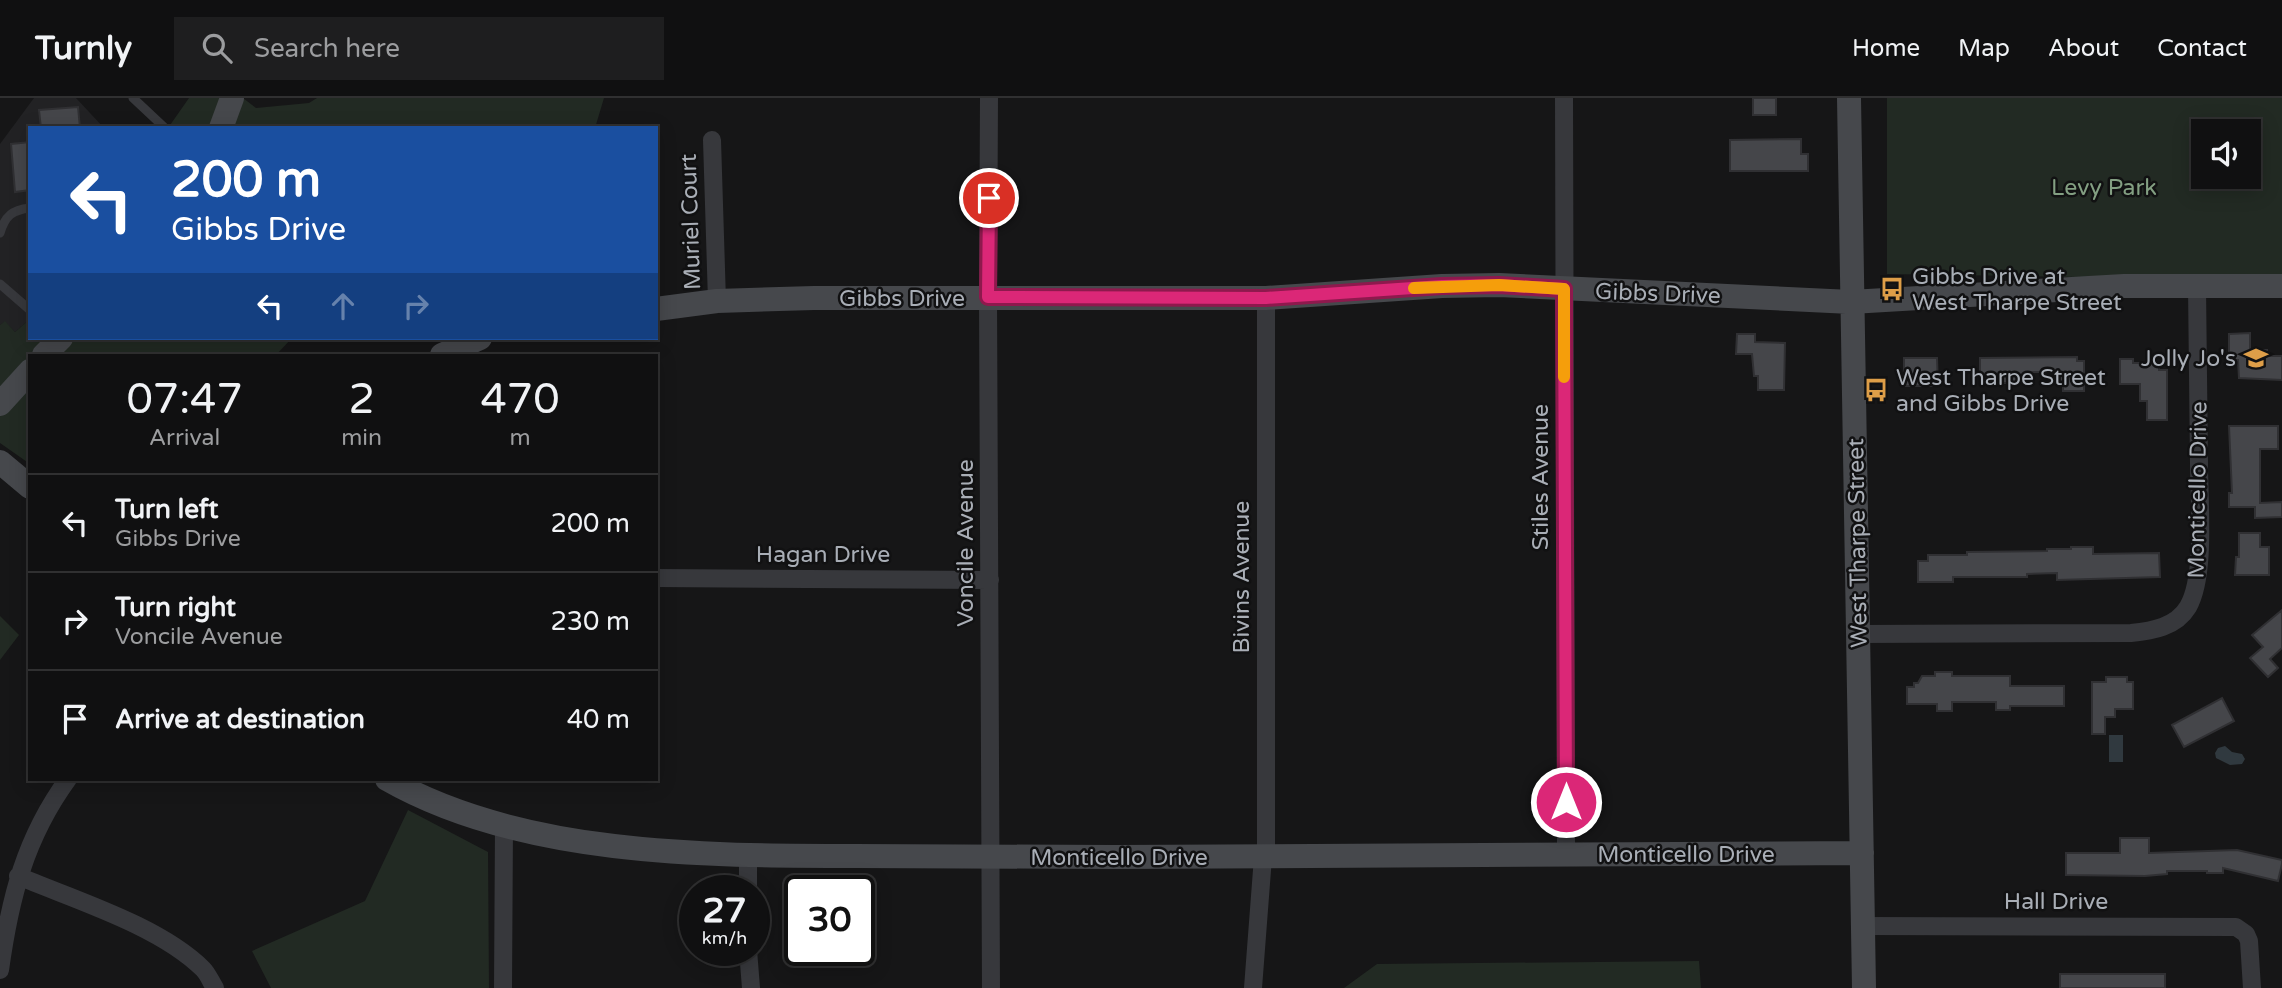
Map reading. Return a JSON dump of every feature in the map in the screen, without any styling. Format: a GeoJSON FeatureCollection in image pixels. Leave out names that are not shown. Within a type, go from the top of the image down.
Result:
{"type":"FeatureCollection","features":[{"type":"Feature","properties":{"kind":"street"},"geometry":{"type":"LineString","coordinates":[[222,126],[232,98]]}},
{"type":"Feature","properties":{"kind":"street","name":"Voncile Avenue"},"geometry":{"type":"LineString","coordinates":[[989,98],[991,988]]}},
{"type":"Feature","properties":{"kind":"street","name":"Stiles Avenue"},"geometry":{"type":"LineString","coordinates":[[1563,98],[1566,855]]}},
{"type":"Feature","properties":{"kind":"street","name":"West Tharpe Street"},"geometry":{"type":"LineString","coordinates":[[1849,98],[1864,988]]}},
{"type":"Feature","properties":{"kind":"street","name":"Muriel Court"},"geometry":{"type":"LineString","coordinates":[[712,140],[717,301]]}},
{"type":"Feature","properties":{"kind":"street","name":"Gibbs Drive"},"geometry":{"type":"LineString","coordinates":[[658,309],[717,301],[988,297],[1266,298],[1442,286],[1499,285],[1851,302],[2124,286],[2282,286]]}},
{"type":"Feature","properties":{"kind":"street","name":"Monticello Drive"},"geometry":{"type":"LineString","coordinates":[[1859,634],[2131,633],[2165,626],[2186,610],[2197,583],[2199,538],[2197,286]]}},
{"type":"Feature","properties":{"kind":"street","name":"Bivins Avenue"},"geometry":{"type":"LineString","coordinates":[[1253,988],[1264,857],[1266,298]]}},
{"type":"Feature","properties":{"kind":"street"},"geometry":{"type":"LineString","coordinates":[[45,354],[59,340]]}},
{"type":"Feature","properties":{"kind":"street"},"geometry":{"type":"LineString","coordinates":[[444,354],[476,340]]}},
{"type":"Feature","properties":{"kind":"street"},"geometry":{"type":"LineString","coordinates":[[0,404],[28,373]]}},
{"type":"Feature","properties":{"kind":"street"},"geometry":{"type":"LineString","coordinates":[[0,462],[28,485]]}},
{"type":"Feature","properties":{"kind":"street","name":"Hagan Drive"},"geometry":{"type":"LineString","coordinates":[[658,578],[990,580]]}},
{"type":"Feature","properties":{"kind":"street"},"geometry":{"type":"LineString","coordinates":[[0,970],[18,876],[32,838],[66,781]]}},
{"type":"Feature","properties":{"kind":"street","name":"Monticello Drive"},"geometry":{"type":"LineString","coordinates":[[391,781],[435,802],[504,826],[650,849],[748,856],[1264,857],[1862,853]]}},
{"type":"Feature","properties":{"kind":"street"},"geometry":{"type":"LineString","coordinates":[[502,988],[504,826]]}},
{"type":"Feature","properties":{"kind":"street"},"geometry":{"type":"LineString","coordinates":[[748,856],[748,875]]}},
{"type":"Feature","properties":{"kind":"street"},"geometry":{"type":"LineString","coordinates":[[18,876],[133,924],[172,945],[205,971],[215,988]]}},
{"type":"Feature","properties":{"kind":"street","name":"Hall Drive"},"geometry":{"type":"LineString","coordinates":[[1864,926],[2236,927],[2246,934],[2249,941],[2252,988]]}},
{"type":"Feature","properties":{"kind":"street"},"geometry":{"type":"LineString","coordinates":[[749,966],[751,988]]}},
{"type":"Feature","properties":{"kind":"lane"},"geometry":{"type":"LineString","coordinates":[[133,98],[163,126]]}},
{"type":"Feature","properties":{"kind":"lane"},"geometry":{"type":"LineString","coordinates":[[0,233],[9,213],[28,208]]}},
{"type":"Feature","properties":{"kind":"lane"},"geometry":{"type":"LineString","coordinates":[[0,284],[28,308]]}},
{"type":"Feature","properties":{"kind":"shaded area"},"geometry":{"type":"Polygon","coordinates":[[[34,98],[76,98],[102,126],[28,126],[28,321],[15,332],[5,322],[0,325],[0,144],[34,98]]]}},
{"type":"Feature","properties":{"kind":"shaded area"},"geometry":{"type":"Polygon","coordinates":[[[2109,735],[2123,735],[2123,762],[2109,762],[2109,735]]]}},
{"type":"Feature","properties":{"kind":"shaded area"},"geometry":{"type":"Polygon","coordinates":[[[2225,746],[2232,752],[2242,754],[2245,759],[2242,764],[2230,765],[2216,758],[2218,748],[2225,746]]]}},
{"type":"Feature","properties":{"kind":"green space"},"geometry":{"type":"Polygon","coordinates":[[[189,98],[243,98],[256,108],[309,103],[317,98],[604,98],[596,126],[169,126],[189,98]]]}},
{"type":"Feature","properties":{"kind":"green space","name":"Levy Park"},"geometry":{"type":"Polygon","coordinates":[[[1887,98],[2282,98],[2282,280],[1887,274],[1887,98]]]}},
{"type":"Feature","properties":{"kind":"green space"},"geometry":{"type":"Polygon","coordinates":[[[5,321],[15,332],[28,321],[28,340],[290,340],[277,354],[28,354],[28,463],[0,443],[0,325],[5,321]]]}},
{"type":"Feature","properties":{"kind":"green space"},"geometry":{"type":"Polygon","coordinates":[[[0,616],[19,635],[0,660],[0,616]]]}},
{"type":"Feature","properties":{"kind":"green space"},"geometry":{"type":"Polygon","coordinates":[[[408,810],[488,852],[489,988],[271,988],[252,951],[365,901],[408,810]]]}},
{"type":"Feature","properties":{"kind":"green space"},"geometry":{"type":"Polygon","coordinates":[[[1699,961],[1701,988],[1344,988],[1377,964],[1699,961]]]}},
{"type":"Feature","properties":{"kind":"building"},"geometry":{"type":"Polygon","coordinates":[[[1753,98],[1776,98],[1776,115],[1753,115],[1753,98]]]}},
{"type":"Feature","properties":{"kind":"building"},"geometry":{"type":"Polygon","coordinates":[[[78,107],[80,126],[41,126],[39,110],[78,107]]]}},
{"type":"Feature","properties":{"kind":"building"},"geometry":{"type":"Polygon","coordinates":[[[1801,139],[1801,154],[1808,154],[1808,171],[1730,171],[1730,140],[1801,139]]]}},
{"type":"Feature","properties":{"kind":"building"},"geometry":{"type":"Polygon","coordinates":[[[28,142],[28,190],[15,192],[11,144],[28,142]]]}},
{"type":"Feature","properties":{"kind":"building","name":"Jolly Jo's"},"geometry":{"type":"Polygon","coordinates":[[[2250,333],[2250,350],[2267,350],[2267,356],[2282,356],[2282,380],[2239,378],[2238,360],[2229,360],[2229,334],[2250,333]]]}},
{"type":"Feature","properties":{"kind":"building"},"geometry":{"type":"Polygon","coordinates":[[[1737,334],[1755,334],[1755,342],[1785,343],[1784,390],[1758,390],[1758,376],[1754,376],[1752,354],[1736,354],[1737,334]]]}},
{"type":"Feature","properties":{"kind":"building"},"geometry":{"type":"Polygon","coordinates":[[[2077,357],[2077,361],[2084,361],[2084,391],[2063,391],[2063,381],[2057,382],[2057,372],[2027,372],[2027,383],[1980,383],[1980,358],[2077,357]]]}},
{"type":"Feature","properties":{"kind":"building"},"geometry":{"type":"Polygon","coordinates":[[[1904,358],[1937,358],[1938,386],[1904,386],[1904,358]]]}},
{"type":"Feature","properties":{"kind":"building"},"geometry":{"type":"Polygon","coordinates":[[[2120,359],[2133,359],[2133,363],[2159,363],[2159,370],[2167,370],[2167,420],[2147,420],[2147,401],[2140,401],[2140,384],[2120,384],[2120,359]]]}},
{"type":"Feature","properties":{"kind":"building"},"geometry":{"type":"Polygon","coordinates":[[[2229,426],[2278,426],[2278,449],[2260,449],[2260,503],[2282,502],[2282,517],[2255,518],[2255,507],[2229,507],[2229,493],[2232,493],[2229,426]]]}},
{"type":"Feature","properties":{"kind":"building"},"geometry":{"type":"Polygon","coordinates":[[[2239,533],[2260,533],[2260,547],[2269,547],[2269,575],[2235,575],[2236,557],[2239,557],[2239,533]]]}},
{"type":"Feature","properties":{"kind":"building"},"geometry":{"type":"Polygon","coordinates":[[[2093,547],[2093,554],[2159,553],[2160,577],[2057,580],[2057,573],[2027,574],[2027,577],[1953,577],[1953,582],[1918,582],[1918,561],[1928,561],[1928,555],[2047,551],[2093,547]]]}},
{"type":"Feature","properties":{"kind":"building"},"geometry":{"type":"Polygon","coordinates":[[[2282,610],[2282,648],[2270,659],[2278,668],[2268,677],[2250,658],[2263,647],[2252,635],[2282,610]]]}},
{"type":"Feature","properties":{"kind":"building"},"geometry":{"type":"Polygon","coordinates":[[[1935,672],[1952,672],[1952,676],[2010,676],[2010,686],[2064,686],[2064,706],[2010,706],[2010,710],[1996,710],[1996,702],[1952,702],[1952,711],[1937,711],[1937,704],[1907,704],[1907,687],[1914,687],[1914,683],[1918,683],[1922,676],[1935,676],[1935,672]]]}},
{"type":"Feature","properties":{"kind":"building"},"geometry":{"type":"Polygon","coordinates":[[[2106,677],[2127,677],[2127,682],[2133,682],[2133,709],[2115,709],[2115,717],[2105,717],[2105,734],[2092,734],[2092,682],[2106,682],[2106,677]]]}},
{"type":"Feature","properties":{"kind":"building"},"geometry":{"type":"Polygon","coordinates":[[[2222,698],[2234,721],[2184,747],[2172,725],[2222,698]]]}},
{"type":"Feature","properties":{"kind":"building"},"geometry":{"type":"Polygon","coordinates":[[[2120,838],[2149,838],[2149,853],[2237,850],[2282,860],[2282,864],[2278,881],[2223,868],[2223,873],[2167,871],[2167,874],[2145,876],[2066,875],[2066,853],[2120,853],[2120,838]]]}},
{"type":"Feature","properties":{"kind":"building"},"geometry":{"type":"Polygon","coordinates":[[[2060,974],[2165,974],[2165,988],[2060,988],[2060,974]]]}},
{"type":"Feature","properties":{"kind":"slow traffic"},"geometry":{"type":"LineString","coordinates":[[1414,288],[1499,285],[1564,289],[1564,377]]}},
{"type":"Feature","properties":{"kind":"place","name":"Gibbs Drive at West Tharpe Street"},"geometry":{"type":"Point","coordinates":[1892,289]}},
{"type":"Feature","properties":{"kind":"place","name":"Jolly Jo's"},"geometry":{"type":"Point","coordinates":[2256,358]}},
{"type":"Feature","properties":{"kind":"place","name":"West Tharpe Street and Gibbs Drive"},"geometry":{"type":"Point","coordinates":[1876,390]}},
{"type":"Feature","properties":{"kind":"route"},"geometry":{"type":"LineString","coordinates":[[989,198],[988,297],[1266,298],[1442,286],[1499,285],[1564,289],[1566,802]]}}]}
